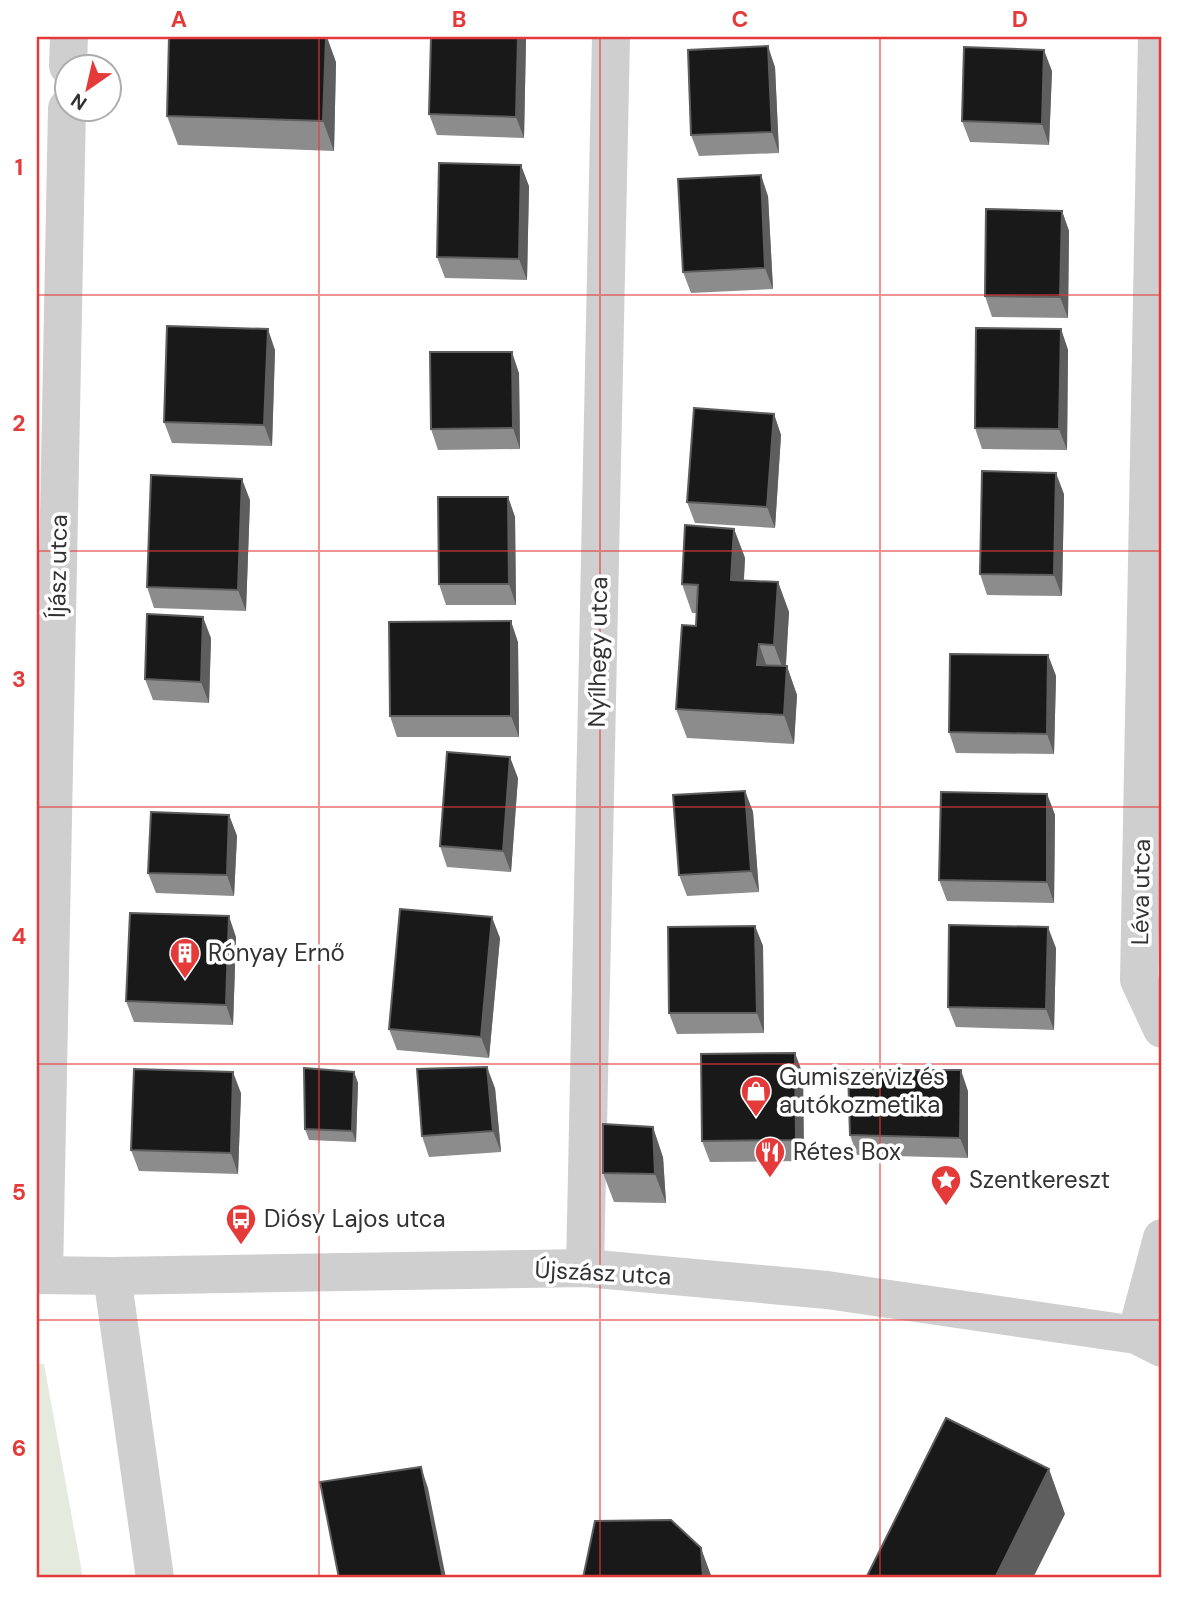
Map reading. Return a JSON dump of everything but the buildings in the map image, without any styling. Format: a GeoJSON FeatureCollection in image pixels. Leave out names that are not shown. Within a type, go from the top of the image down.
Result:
{"type":"FeatureCollection","features":[{"type":"Feature","properties":{"kind":"street","name":"Nyílhegy utca"},"geometry":{"type":"LineString","coordinates":[[585,1268],[611,37]]}},
{"type":"Feature","properties":{"kind":"street","name":"Léva utca"},"geometry":{"type":"LineString","coordinates":[[1157,37],[1139,980],[1162,1029]]}},
{"type":"Feature","properties":{"kind":"street","name":"Íjász utca"},"geometry":{"type":"LineString","coordinates":[[41,1275],[67,122]]}},
{"type":"Feature","properties":{"kind":"street"},"geometry":{"type":"LineString","coordinates":[[1149,1342],[1162,1238]]}},
{"type":"Feature","properties":{"kind":"street","name":"Újszász utca"},"geometry":{"type":"LineString","coordinates":[[41,1275],[585,1268],[827,1290],[1149,1342]]}},
{"type":"Feature","properties":{"kind":"street"},"geometry":{"type":"LineString","coordinates":[[112,1276],[155,1578]]}},
{"type":"Feature","properties":{"kind":"shaded area"},"geometry":{"type":"Polygon","coordinates":[[[37,1364],[44,1364],[83,1578],[37,1578],[37,1364]]]}},
{"type":"Feature","properties":{"kind":"place","name":"Rónyay Ernő"},"geometry":{"type":"Point","coordinates":[185,980]}},
{"type":"Feature","properties":{"kind":"place","name":"Gumiszerviz és autókozmetika"},"geometry":{"type":"Point","coordinates":[756,1118]}},
{"type":"Feature","properties":{"kind":"place","name":"Rétes Box"},"geometry":{"type":"Point","coordinates":[770,1179]}},
{"type":"Feature","properties":{"kind":"place","name":"Szentkereszt"},"geometry":{"type":"Point","coordinates":[946,1207]}},
{"type":"Feature","properties":{"kind":"place","name":"Diósy Lajos utca"},"geometry":{"type":"Point","coordinates":[241,1246]}}]}
